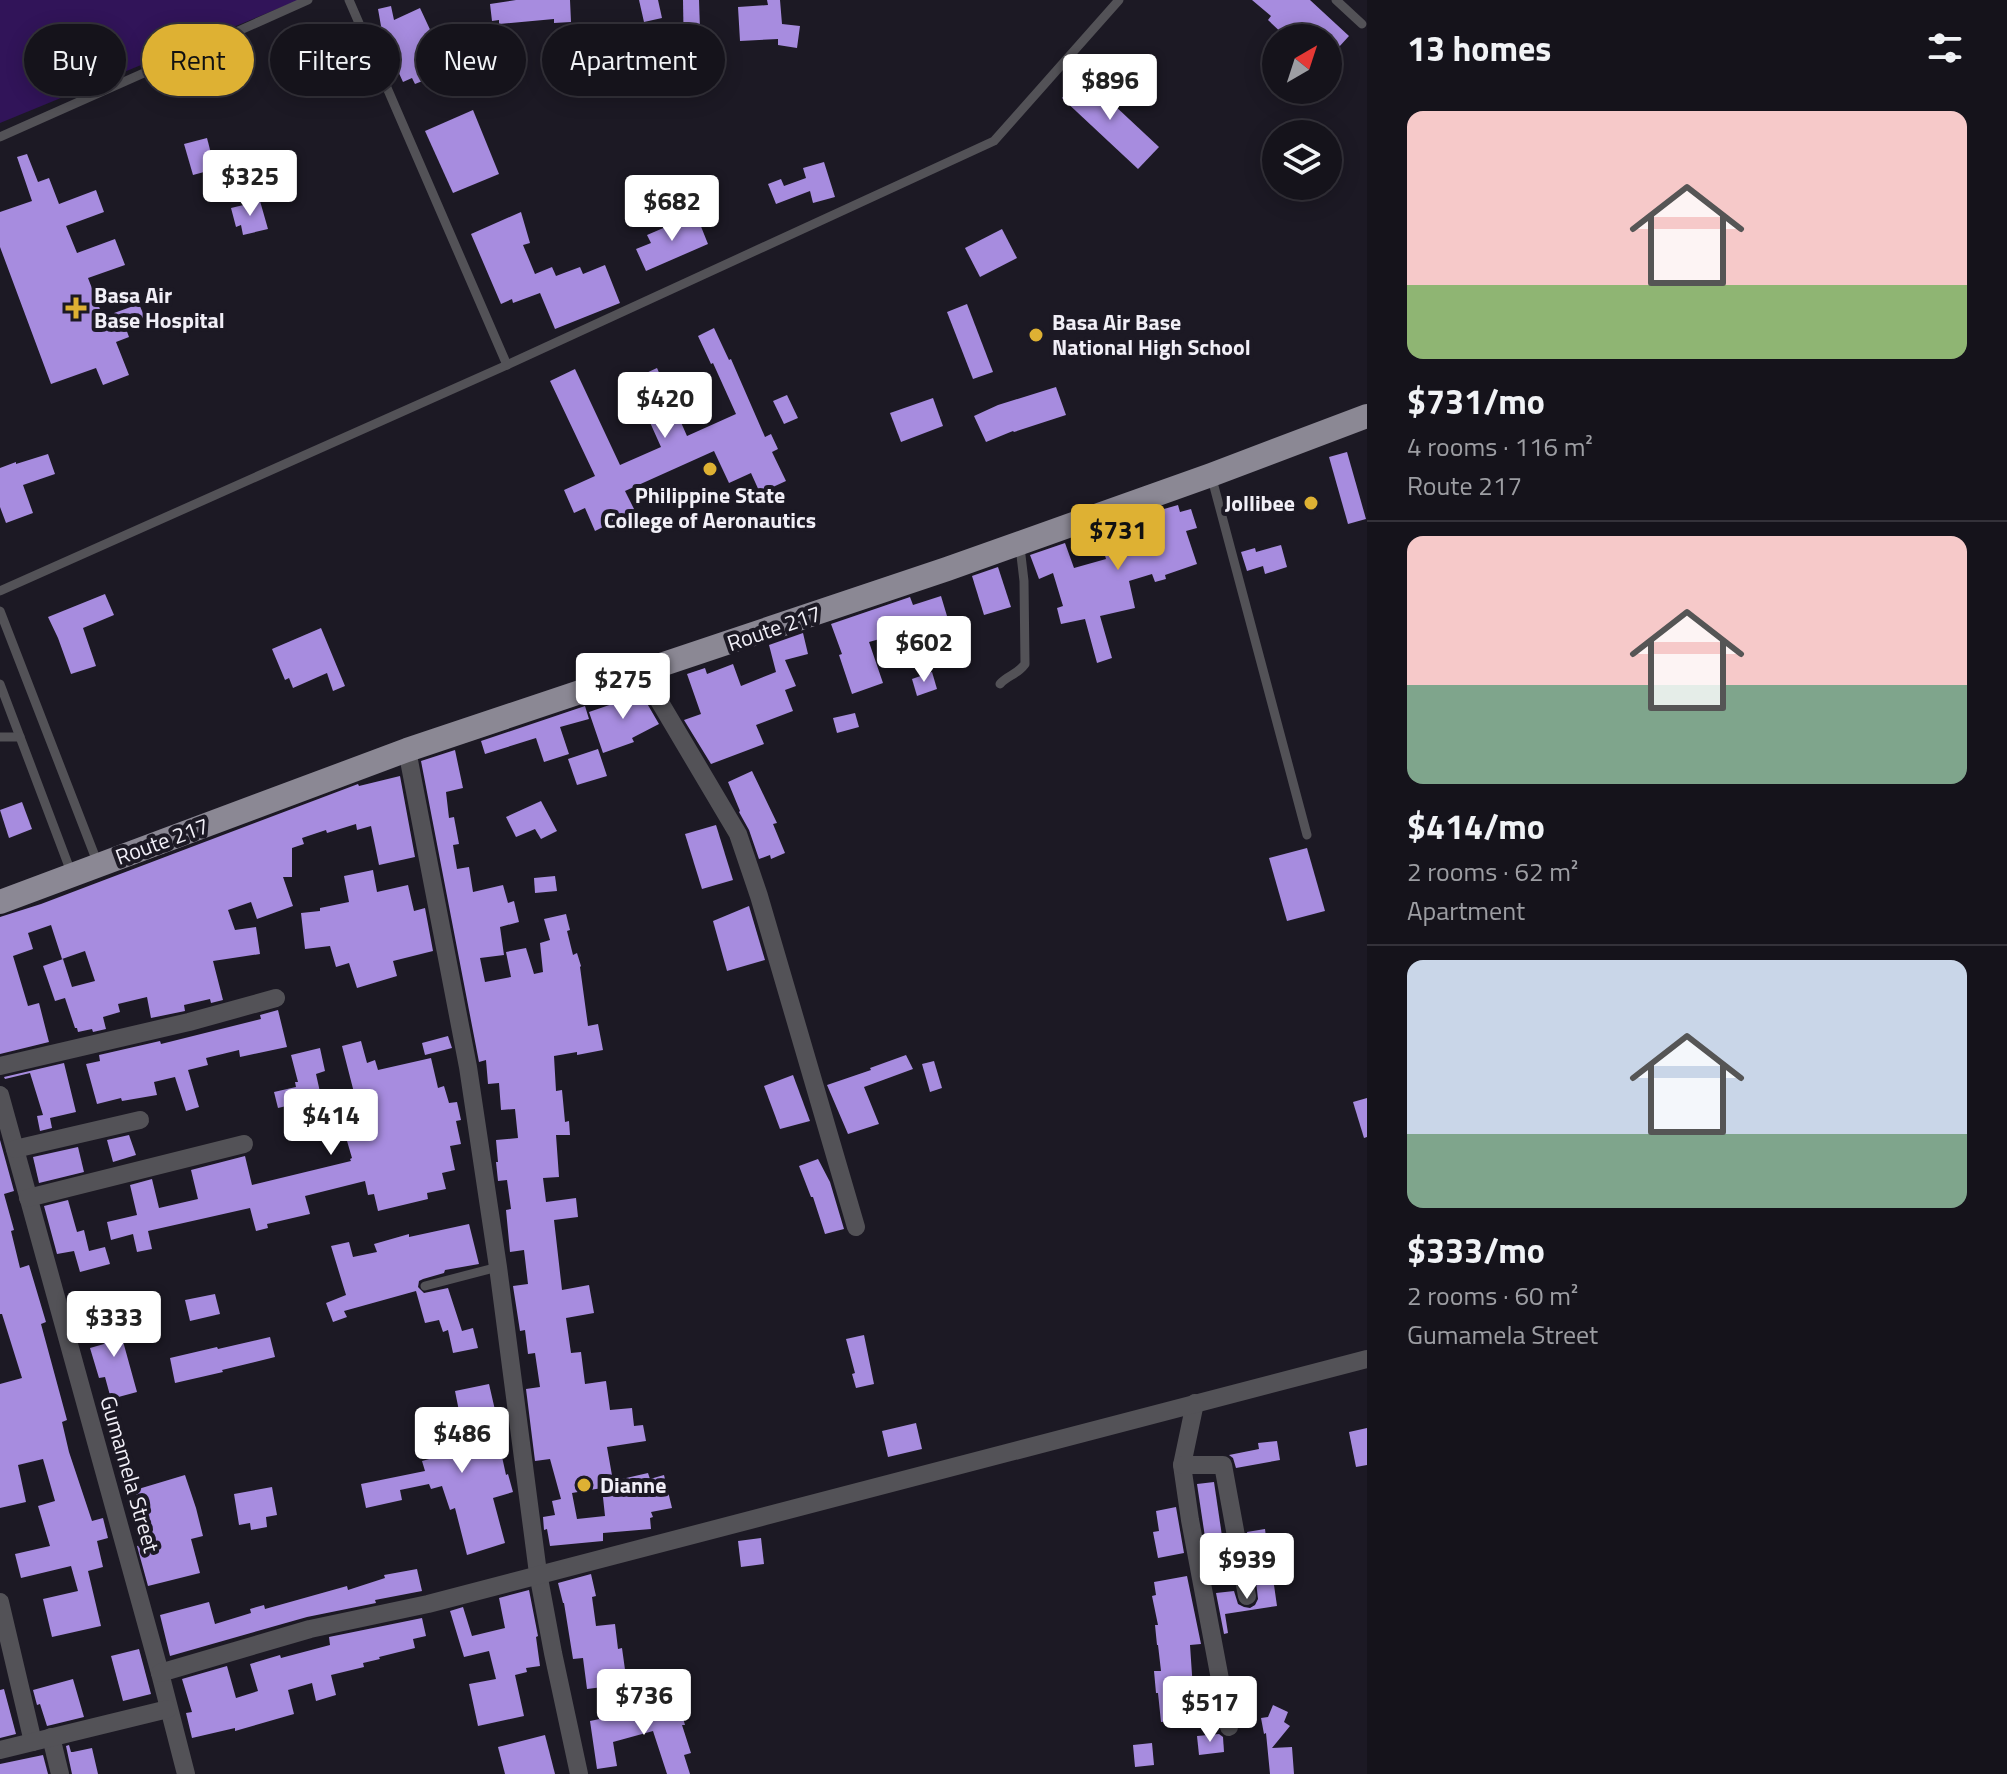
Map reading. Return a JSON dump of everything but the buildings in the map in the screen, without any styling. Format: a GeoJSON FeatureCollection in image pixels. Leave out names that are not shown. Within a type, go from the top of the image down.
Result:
{"type":"FeatureCollection","features":[{"type":"Feature","properties":{"kind":"main road","name":"Route 217"},"geometry":{"type":"LineString","coordinates":[[0,902],[407,750],[863,598],[1211,475],[1367,416]]}},
{"type":"Feature","properties":{"kind":"street"},"geometry":{"type":"LineString","coordinates":[[642,672],[738,834],[856,1227]]}},
{"type":"Feature","properties":{"kind":"street"},"geometry":{"type":"LineString","coordinates":[[407,750],[468,1067],[538,1573],[579,1774]]}},
{"type":"Feature","properties":{"kind":"street"},"geometry":{"type":"LineString","coordinates":[[0,1066],[189,1022],[276,998]]}},
{"type":"Feature","properties":{"kind":"street","name":"Gumamela Street"},"geometry":{"type":"LineString","coordinates":[[0,1095],[186,1774]]}},
{"type":"Feature","properties":{"kind":"street"},"geometry":{"type":"LineString","coordinates":[[15,1149],[140,1120]]}},
{"type":"Feature","properties":{"kind":"street"},"geometry":{"type":"LineString","coordinates":[[28,1198],[244,1144]]}},
{"type":"Feature","properties":{"kind":"street"},"geometry":{"type":"LineString","coordinates":[[160,1673],[310,1629],[428,1604],[1367,1359]]}},
{"type":"Feature","properties":{"kind":"street"},"geometry":{"type":"LineString","coordinates":[[1195,1403],[1182,1465],[1229,1727]]}},
{"type":"Feature","properties":{"kind":"street"},"geometry":{"type":"LineString","coordinates":[[1182,1465],[1223,1465],[1247,1596]]}},
{"type":"Feature","properties":{"kind":"street"},"geometry":{"type":"LineString","coordinates":[[0,1602],[42,1739],[60,1774]]}},
{"type":"Feature","properties":{"kind":"street"},"geometry":{"type":"LineString","coordinates":[[0,1750],[168,1709]]}},
{"type":"Feature","properties":{"kind":"lane"},"geometry":{"type":"LineString","coordinates":[[0,137],[308,0]]}},
{"type":"Feature","properties":{"kind":"lane"},"geometry":{"type":"LineString","coordinates":[[349,0],[507,365]]}},
{"type":"Feature","properties":{"kind":"lane"},"geometry":{"type":"LineString","coordinates":[[0,591],[507,365],[994,141],[1119,0]]}},
{"type":"Feature","properties":{"kind":"lane"},"geometry":{"type":"LineString","coordinates":[[1336,0],[1362,24]]}},
{"type":"Feature","properties":{"kind":"lane"},"geometry":{"type":"LineString","coordinates":[[1211,475],[1307,835]]}},
{"type":"Feature","properties":{"kind":"lane"},"geometry":{"type":"LineString","coordinates":[[1000,684],[1019,672],[1025,664],[1024,581],[1019,543]]}},
{"type":"Feature","properties":{"kind":"lane"},"geometry":{"type":"LineString","coordinates":[[0,611],[98,864]]}},
{"type":"Feature","properties":{"kind":"lane"},"geometry":{"type":"LineString","coordinates":[[0,684],[72,875]]}},
{"type":"Feature","properties":{"kind":"lane"},"geometry":{"type":"LineString","coordinates":[[0,737],[20,737]]}},
{"type":"Feature","properties":{"kind":"lane"},"geometry":{"type":"LineString","coordinates":[[425,1286],[498,1267]]}},
{"type":"Feature","properties":{"kind":"shaded area"},"geometry":{"type":"Polygon","coordinates":[[[0,0],[299,0],[241,24],[142,24],[142,65],[126,71],[126,24],[24,24],[24,96],[66,96],[0,123],[0,0]]]}},
{"type":"Feature","properties":{"kind":"place","name":"Basa Air Base Hospital"},"geometry":{"type":"Point","coordinates":[76,308]}},
{"type":"Feature","properties":{"kind":"place","name":"Basa Air Base National High School"},"geometry":{"type":"Point","coordinates":[1036,335]}},
{"type":"Feature","properties":{"kind":"place","name":"Philippine State College of Aeronautics"},"geometry":{"type":"Point","coordinates":[710,469]}},
{"type":"Feature","properties":{"kind":"place","name":"Jollibee"},"geometry":{"type":"Point","coordinates":[1311,503]}},
{"type":"Feature","properties":{"kind":"place","name":"Dianne"},"geometry":{"type":"Point","coordinates":[584,1485]}}]}
